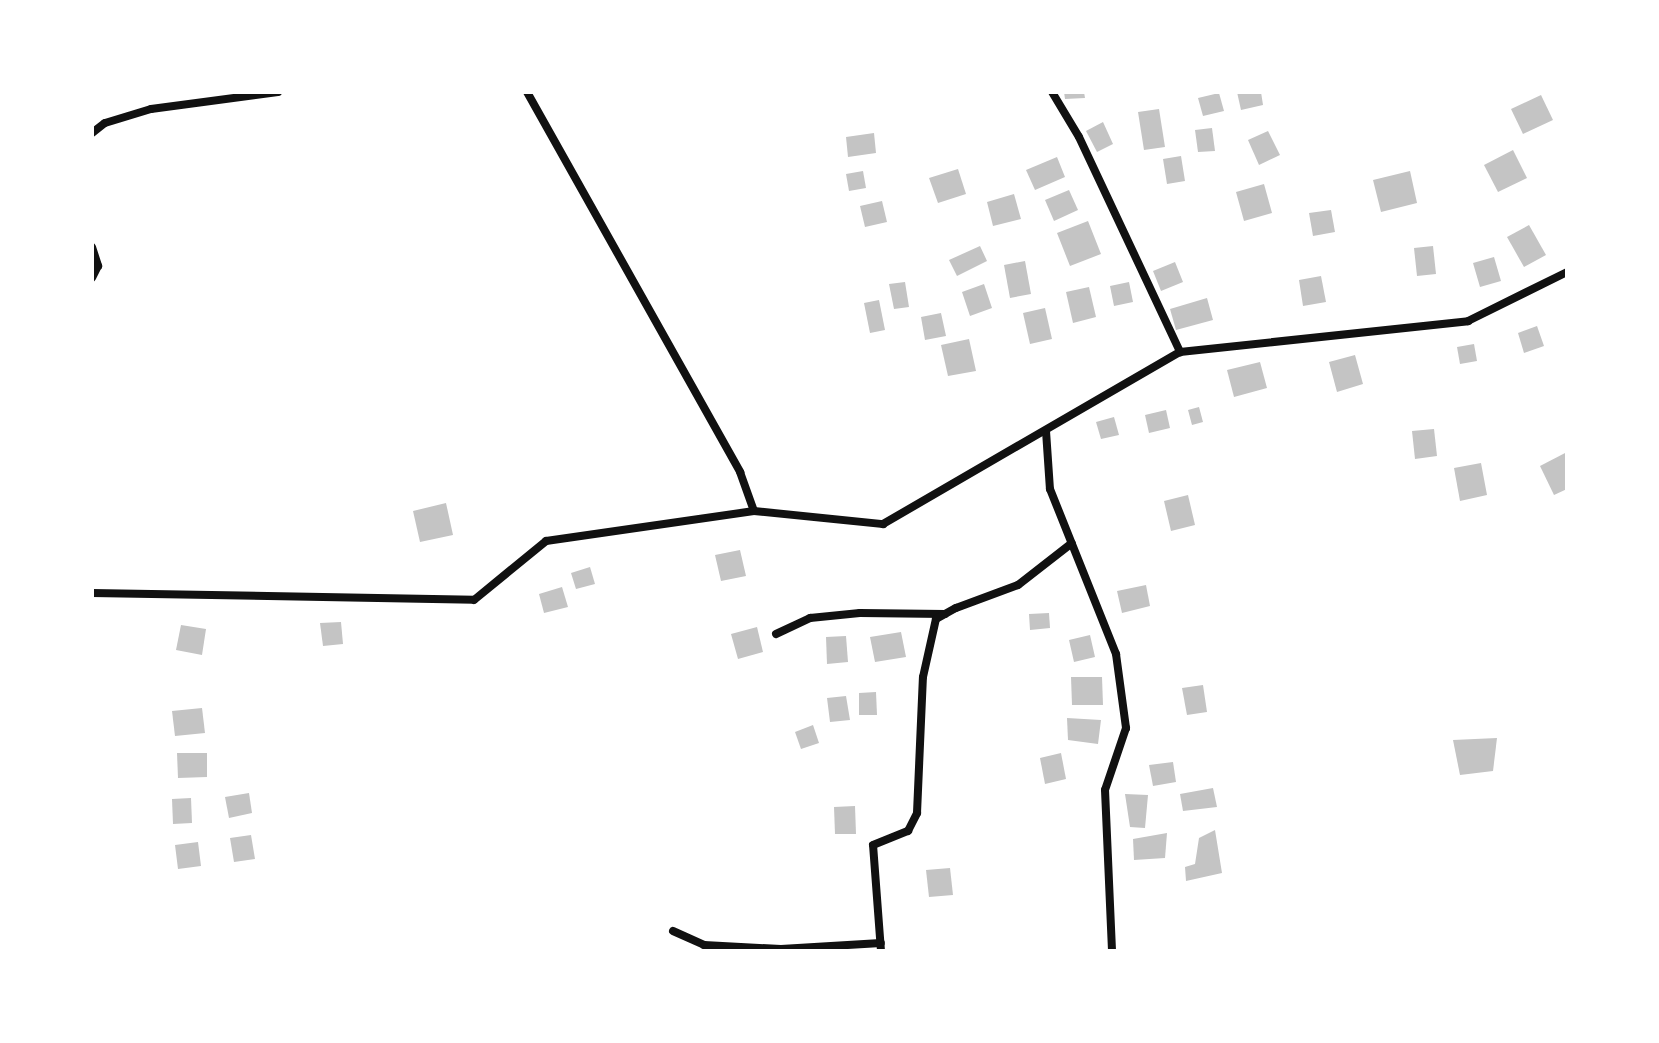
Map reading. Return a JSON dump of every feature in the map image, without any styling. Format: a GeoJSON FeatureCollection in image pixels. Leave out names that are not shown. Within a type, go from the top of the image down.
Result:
{"type":"FeatureCollection","features":[{"type":"Feature","properties":{"kind":"street"},"geometry":{"type":"LineString","coordinates":[[92,133],[105,123],[151,109],[278,92]]}},
{"type":"Feature","properties":{"kind":"street"},"geometry":{"type":"LineString","coordinates":[[527,92],[740,472],[754,511]]}},
{"type":"Feature","properties":{"kind":"street"},"geometry":{"type":"LineString","coordinates":[[1052,92],[1079,137],[1180,352]]}},
{"type":"Feature","properties":{"kind":"street"},"geometry":{"type":"LineString","coordinates":[[92,247],[98,266],[92,278]]}},
{"type":"Feature","properties":{"kind":"street"},"geometry":{"type":"LineString","coordinates":[[92,593],[474,600],[546,541],[754,511],[883,524],[1180,352],[1468,321],[1567,272]]}},
{"type":"Feature","properties":{"kind":"street"},"geometry":{"type":"LineString","coordinates":[[1046,431],[1050,489],[1116,654],[1126,728],[1105,790],[1112,951]]}},
{"type":"Feature","properties":{"kind":"street"},"geometry":{"type":"LineString","coordinates":[[673,931],[704,945],[781,949],[881,947],[873,845],[908,831],[917,813],[923,677],[936,619],[1018,585],[1072,543]]}},
{"type":"Feature","properties":{"kind":"street"},"geometry":{"type":"LineString","coordinates":[[776,634],[810,618],[860,613],[946,614]]}},
{"type":"Feature","properties":{"kind":"building"},"geometry":{"type":"Polygon","coordinates":[[[1064,92],[1084,92],[1085,98],[1065,99],[1064,92]]]}},
{"type":"Feature","properties":{"kind":"building"},"geometry":{"type":"Polygon","coordinates":[[[1237,92],[1261,92],[1263,105],[1241,110],[1237,92]]]}},
{"type":"Feature","properties":{"kind":"building"},"geometry":{"type":"Polygon","coordinates":[[[1219,93],[1224,111],[1203,116],[1198,98],[1219,93]]]}},
{"type":"Feature","properties":{"kind":"building"},"geometry":{"type":"Polygon","coordinates":[[[1541,95],[1553,120],[1523,134],[1511,109],[1541,95]]]}},
{"type":"Feature","properties":{"kind":"building"},"geometry":{"type":"Polygon","coordinates":[[[1159,109],[1165,147],[1144,150],[1138,112],[1159,109]]]}},
{"type":"Feature","properties":{"kind":"building"},"geometry":{"type":"Polygon","coordinates":[[[1103,122],[1113,144],[1097,152],[1086,131],[1103,122]]]}},
{"type":"Feature","properties":{"kind":"building"},"geometry":{"type":"Polygon","coordinates":[[[1212,128],[1215,151],[1198,152],[1195,130],[1212,128]]]}},
{"type":"Feature","properties":{"kind":"building"},"geometry":{"type":"Polygon","coordinates":[[[1268,131],[1280,155],[1259,165],[1248,140],[1268,131]]]}},
{"type":"Feature","properties":{"kind":"building"},"geometry":{"type":"Polygon","coordinates":[[[874,133],[876,153],[848,157],[846,137],[874,133]]]}},
{"type":"Feature","properties":{"kind":"building"},"geometry":{"type":"Polygon","coordinates":[[[1513,150],[1527,178],[1498,192],[1484,165],[1513,150]]]}},
{"type":"Feature","properties":{"kind":"building"},"geometry":{"type":"Polygon","coordinates":[[[1181,156],[1185,181],[1167,184],[1163,159],[1181,156]]]}},
{"type":"Feature","properties":{"kind":"building"},"geometry":{"type":"Polygon","coordinates":[[[1057,157],[1065,177],[1035,190],[1026,170],[1057,157]]]}},
{"type":"Feature","properties":{"kind":"building"},"geometry":{"type":"Polygon","coordinates":[[[958,169],[966,194],[938,203],[929,178],[958,169]]]}},
{"type":"Feature","properties":{"kind":"building"},"geometry":{"type":"Polygon","coordinates":[[[863,171],[866,188],[849,191],[846,174],[863,171]]]}},
{"type":"Feature","properties":{"kind":"building"},"geometry":{"type":"Polygon","coordinates":[[[1410,171],[1417,203],[1381,212],[1373,180],[1410,171]]]}},
{"type":"Feature","properties":{"kind":"building"},"geometry":{"type":"Polygon","coordinates":[[[1264,184],[1272,213],[1244,221],[1236,192],[1264,184]]]}},
{"type":"Feature","properties":{"kind":"building"},"geometry":{"type":"Polygon","coordinates":[[[1069,190],[1078,210],[1054,221],[1045,200],[1069,190]]]}},
{"type":"Feature","properties":{"kind":"building"},"geometry":{"type":"Polygon","coordinates":[[[1014,194],[1021,219],[993,226],[987,202],[1014,194]]]}},
{"type":"Feature","properties":{"kind":"building"},"geometry":{"type":"Polygon","coordinates":[[[882,201],[887,222],[865,227],[860,206],[882,201]]]}},
{"type":"Feature","properties":{"kind":"building"},"geometry":{"type":"Polygon","coordinates":[[[1331,210],[1335,232],[1313,236],[1309,213],[1331,210]]]}},
{"type":"Feature","properties":{"kind":"building"},"geometry":{"type":"Polygon","coordinates":[[[1088,221],[1101,254],[1070,266],[1057,233],[1088,221]]]}},
{"type":"Feature","properties":{"kind":"building"},"geometry":{"type":"Polygon","coordinates":[[[1529,225],[1546,255],[1524,267],[1507,237],[1529,225]]]}},
{"type":"Feature","properties":{"kind":"building"},"geometry":{"type":"Polygon","coordinates":[[[980,246],[987,261],[957,276],[949,260],[980,246]]]}},
{"type":"Feature","properties":{"kind":"building"},"geometry":{"type":"Polygon","coordinates":[[[1433,246],[1436,274],[1417,276],[1414,248],[1433,246]]]}},
{"type":"Feature","properties":{"kind":"building"},"geometry":{"type":"Polygon","coordinates":[[[1494,257],[1501,281],[1480,287],[1473,263],[1494,257]]]}},
{"type":"Feature","properties":{"kind":"building"},"geometry":{"type":"Polygon","coordinates":[[[1025,261],[1031,294],[1010,298],[1004,265],[1025,261]]]}},
{"type":"Feature","properties":{"kind":"building"},"geometry":{"type":"Polygon","coordinates":[[[1175,262],[1183,282],[1161,291],[1153,271],[1175,262]]]}},
{"type":"Feature","properties":{"kind":"building"},"geometry":{"type":"Polygon","coordinates":[[[1321,276],[1326,302],[1303,306],[1299,280],[1321,276]]]}},
{"type":"Feature","properties":{"kind":"building"},"geometry":{"type":"Polygon","coordinates":[[[905,282],[909,307],[894,309],[889,284],[905,282]]]}},
{"type":"Feature","properties":{"kind":"building"},"geometry":{"type":"Polygon","coordinates":[[[1129,282],[1133,302],[1114,306],[1110,286],[1129,282]]]}},
{"type":"Feature","properties":{"kind":"building"},"geometry":{"type":"Polygon","coordinates":[[[984,284],[992,308],[970,316],[962,292],[984,284]]]}},
{"type":"Feature","properties":{"kind":"building"},"geometry":{"type":"Polygon","coordinates":[[[1089,287],[1096,317],[1073,323],[1066,292],[1089,287]]]}},
{"type":"Feature","properties":{"kind":"building"},"geometry":{"type":"Polygon","coordinates":[[[1207,298],[1213,320],[1176,330],[1170,309],[1207,298]]]}},
{"type":"Feature","properties":{"kind":"building"},"geometry":{"type":"Polygon","coordinates":[[[879,300],[885,330],[870,333],[864,303],[879,300]]]}},
{"type":"Feature","properties":{"kind":"building"},"geometry":{"type":"Polygon","coordinates":[[[1045,308],[1052,339],[1030,344],[1023,313],[1045,308]]]}},
{"type":"Feature","properties":{"kind":"building"},"geometry":{"type":"Polygon","coordinates":[[[941,313],[946,336],[925,340],[921,317],[941,313]]]}},
{"type":"Feature","properties":{"kind":"building"},"geometry":{"type":"Polygon","coordinates":[[[1537,326],[1544,346],[1524,353],[1518,333],[1537,326]]]}},
{"type":"Feature","properties":{"kind":"building"},"geometry":{"type":"Polygon","coordinates":[[[969,339],[976,371],[948,376],[941,345],[969,339]]]}},
{"type":"Feature","properties":{"kind":"building"},"geometry":{"type":"Polygon","coordinates":[[[1474,344],[1477,361],[1460,364],[1457,347],[1474,344]]]}},
{"type":"Feature","properties":{"kind":"building"},"geometry":{"type":"Polygon","coordinates":[[[1355,355],[1363,384],[1337,392],[1329,362],[1355,355]]]}},
{"type":"Feature","properties":{"kind":"building"},"geometry":{"type":"Polygon","coordinates":[[[1260,362],[1267,388],[1234,397],[1227,370],[1260,362]]]}},
{"type":"Feature","properties":{"kind":"building"},"geometry":{"type":"Polygon","coordinates":[[[1199,407],[1203,422],[1192,425],[1188,410],[1199,407]]]}},
{"type":"Feature","properties":{"kind":"building"},"geometry":{"type":"Polygon","coordinates":[[[1166,410],[1170,428],[1149,433],[1145,415],[1166,410]]]}},
{"type":"Feature","properties":{"kind":"building"},"geometry":{"type":"Polygon","coordinates":[[[1114,417],[1119,435],[1101,439],[1096,422],[1114,417]]]}},
{"type":"Feature","properties":{"kind":"building"},"geometry":{"type":"Polygon","coordinates":[[[1434,429],[1437,456],[1415,459],[1412,431],[1434,429]]]}},
{"type":"Feature","properties":{"kind":"building"},"geometry":{"type":"Polygon","coordinates":[[[1567,452],[1567,489],[1554,495],[1540,466],[1567,452]]]}},
{"type":"Feature","properties":{"kind":"building"},"geometry":{"type":"Polygon","coordinates":[[[1481,463],[1487,495],[1460,501],[1454,468],[1481,463]]]}},
{"type":"Feature","properties":{"kind":"building"},"geometry":{"type":"Polygon","coordinates":[[[1188,495],[1195,525],[1171,531],[1164,501],[1188,495]]]}},
{"type":"Feature","properties":{"kind":"building"},"geometry":{"type":"Polygon","coordinates":[[[446,503],[453,535],[420,542],[413,511],[446,503]]]}},
{"type":"Feature","properties":{"kind":"building"},"geometry":{"type":"Polygon","coordinates":[[[740,550],[746,576],[721,581],[715,555],[740,550]]]}},
{"type":"Feature","properties":{"kind":"building"},"geometry":{"type":"Polygon","coordinates":[[[590,567],[595,584],[576,589],[571,573],[590,567]]]}},
{"type":"Feature","properties":{"kind":"building"},"geometry":{"type":"Polygon","coordinates":[[[1146,585],[1150,606],[1122,613],[1117,591],[1146,585]]]}},
{"type":"Feature","properties":{"kind":"building"},"geometry":{"type":"Polygon","coordinates":[[[562,587],[568,607],[544,613],[539,594],[562,587]]]}},
{"type":"Feature","properties":{"kind":"building"},"geometry":{"type":"Polygon","coordinates":[[[1049,613],[1050,628],[1030,630],[1029,614],[1049,613]]]}},
{"type":"Feature","properties":{"kind":"building"},"geometry":{"type":"Polygon","coordinates":[[[341,622],[343,644],[323,646],[320,623],[341,622]]]}},
{"type":"Feature","properties":{"kind":"building"},"geometry":{"type":"Polygon","coordinates":[[[181,625],[206,629],[202,655],[176,650],[181,625]]]}},
{"type":"Feature","properties":{"kind":"building"},"geometry":{"type":"Polygon","coordinates":[[[757,627],[763,652],[738,659],[731,634],[757,627]]]}},
{"type":"Feature","properties":{"kind":"building"},"geometry":{"type":"Polygon","coordinates":[[[901,632],[906,657],[875,662],[870,637],[901,632]]]}},
{"type":"Feature","properties":{"kind":"building"},"geometry":{"type":"Polygon","coordinates":[[[1090,635],[1095,657],[1074,662],[1069,640],[1090,635]]]}},
{"type":"Feature","properties":{"kind":"building"},"geometry":{"type":"Polygon","coordinates":[[[846,636],[848,662],[827,664],[826,637],[846,636]]]}},
{"type":"Feature","properties":{"kind":"building"},"geometry":{"type":"Polygon","coordinates":[[[1071,677],[1102,677],[1103,705],[1072,705],[1071,677]]]}},
{"type":"Feature","properties":{"kind":"building"},"geometry":{"type":"Polygon","coordinates":[[[1203,685],[1207,712],[1187,715],[1182,688],[1203,685]]]}},
{"type":"Feature","properties":{"kind":"building"},"geometry":{"type":"Polygon","coordinates":[[[876,692],[877,715],[859,715],[859,693],[876,692]]]}},
{"type":"Feature","properties":{"kind":"building"},"geometry":{"type":"Polygon","coordinates":[[[846,696],[850,720],[830,722],[827,698],[846,696]]]}},
{"type":"Feature","properties":{"kind":"building"},"geometry":{"type":"Polygon","coordinates":[[[202,708],[205,733],[175,736],[172,711],[202,708]]]}},
{"type":"Feature","properties":{"kind":"building"},"geometry":{"type":"Polygon","coordinates":[[[1067,718],[1101,720],[1098,744],[1068,740],[1067,718]]]}},
{"type":"Feature","properties":{"kind":"building"},"geometry":{"type":"Polygon","coordinates":[[[813,725],[819,743],[801,749],[795,732],[813,725]]]}},
{"type":"Feature","properties":{"kind":"building"},"geometry":{"type":"Polygon","coordinates":[[[1497,738],[1493,771],[1460,775],[1453,740],[1497,738]]]}},
{"type":"Feature","properties":{"kind":"building"},"geometry":{"type":"Polygon","coordinates":[[[177,753],[207,753],[207,777],[178,778],[177,753]]]}},
{"type":"Feature","properties":{"kind":"building"},"geometry":{"type":"Polygon","coordinates":[[[1061,753],[1066,779],[1045,784],[1040,758],[1061,753]]]}},
{"type":"Feature","properties":{"kind":"building"},"geometry":{"type":"Polygon","coordinates":[[[1173,762],[1176,782],[1153,786],[1149,765],[1173,762]]]}},
{"type":"Feature","properties":{"kind":"building"},"geometry":{"type":"Polygon","coordinates":[[[1213,788],[1217,807],[1183,811],[1180,794],[1213,788]]]}},
{"type":"Feature","properties":{"kind":"building"},"geometry":{"type":"Polygon","coordinates":[[[249,793],[252,813],[229,818],[225,797],[249,793]]]}},
{"type":"Feature","properties":{"kind":"building"},"geometry":{"type":"Polygon","coordinates":[[[1125,794],[1148,795],[1145,828],[1130,827],[1125,794]]]}},
{"type":"Feature","properties":{"kind":"building"},"geometry":{"type":"Polygon","coordinates":[[[191,798],[192,823],[173,824],[172,799],[191,798]]]}},
{"type":"Feature","properties":{"kind":"building"},"geometry":{"type":"Polygon","coordinates":[[[855,806],[856,834],[835,834],[834,807],[855,806]]]}},
{"type":"Feature","properties":{"kind":"building"},"geometry":{"type":"Polygon","coordinates":[[[1215,830],[1222,873],[1186,881],[1185,867],[1195,864],[1199,838],[1215,830]]]}},
{"type":"Feature","properties":{"kind":"building"},"geometry":{"type":"Polygon","coordinates":[[[1167,833],[1165,858],[1134,860],[1133,839],[1167,833]]]}},
{"type":"Feature","properties":{"kind":"building"},"geometry":{"type":"Polygon","coordinates":[[[251,835],[255,859],[234,862],[230,838],[251,835]]]}},
{"type":"Feature","properties":{"kind":"building"},"geometry":{"type":"Polygon","coordinates":[[[198,842],[201,866],[178,869],[175,845],[198,842]]]}},
{"type":"Feature","properties":{"kind":"building"},"geometry":{"type":"Polygon","coordinates":[[[950,868],[953,895],[929,897],[926,870],[950,868]]]}}]}
